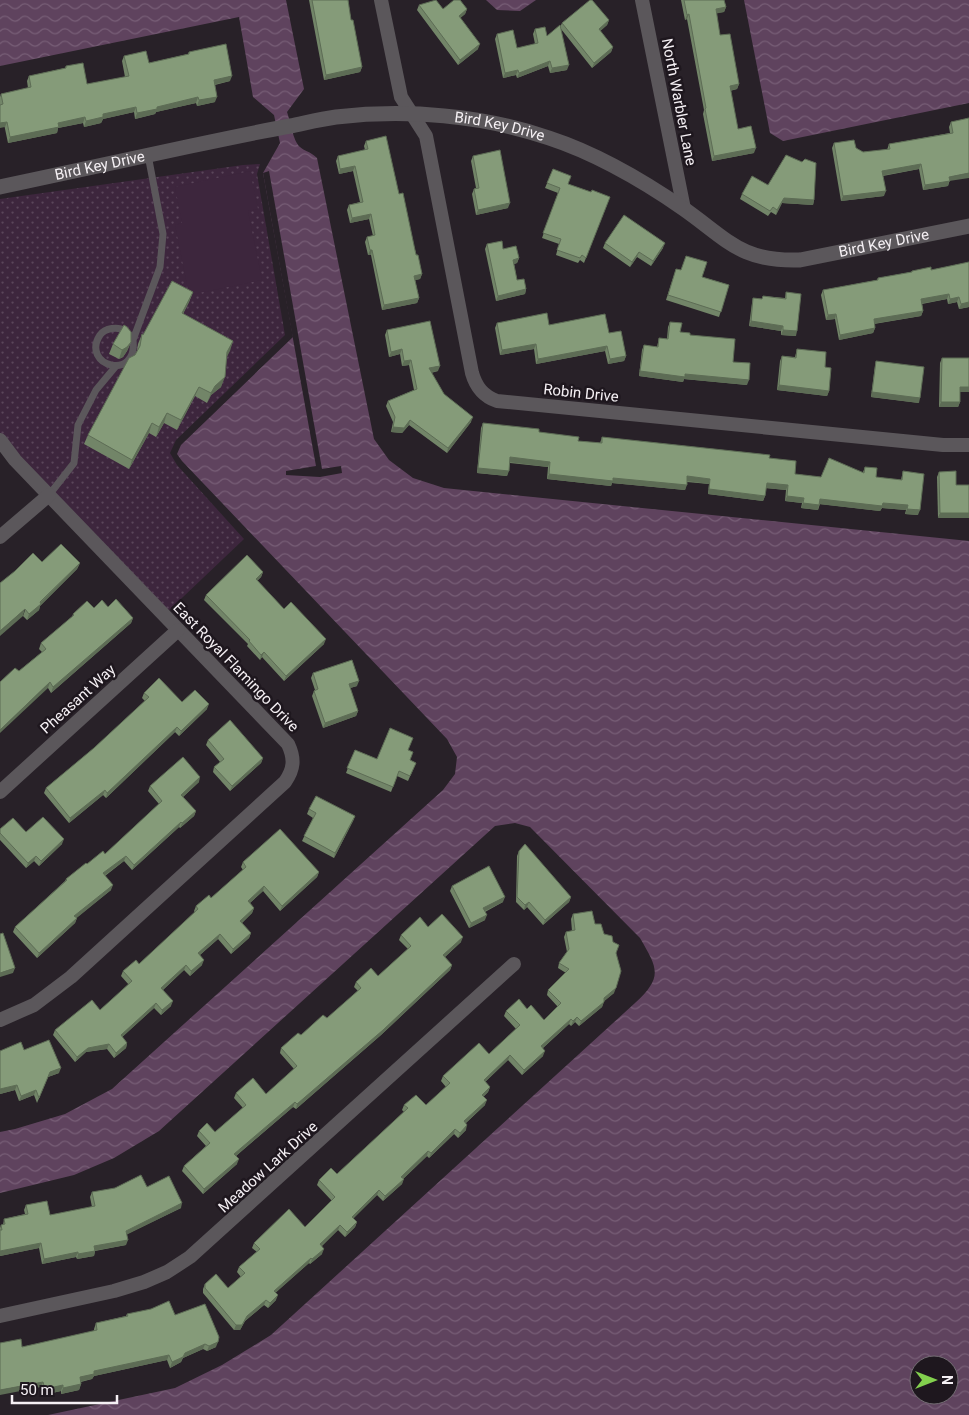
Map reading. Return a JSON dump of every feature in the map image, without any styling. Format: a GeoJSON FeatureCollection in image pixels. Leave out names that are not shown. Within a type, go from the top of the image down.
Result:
{"type":"FeatureCollection","features":[{"type":"Feature","properties":{"kind":"street"},"geometry":{"type":"LineString","coordinates":[[381,0],[401,97],[411,114]]}},
{"type":"Feature","properties":{"kind":"street","name":"North Warbler Lane"},"geometry":{"type":"LineString","coordinates":[[642,0],[684,210]]}},
{"type":"Feature","properties":{"kind":"street","name":"Bird Key Drive"},"geometry":{"type":"LineString","coordinates":[[0,187],[334,118],[369,114],[411,114],[476,120],[510,127],[549,138],[584,151],[618,168],[684,210],[714,233],[747,253],[759,257],[800,260],[969,226]]}},
{"type":"Feature","properties":{"kind":"street","name":"Robin Drive"},"geometry":{"type":"LineString","coordinates":[[411,114],[424,130],[426,136],[472,373],[479,390],[488,398],[497,401],[943,445],[969,445]]}},
{"type":"Feature","properties":{"kind":"street","name":"East Royal Flamingo Drive"},"geometry":{"type":"LineString","coordinates":[[0,440],[15,460],[288,744],[293,759],[291,774],[285,782],[72,977],[34,1004],[0,1020]]}},
{"type":"Feature","properties":{"kind":"street"},"geometry":{"type":"LineString","coordinates":[[0,537],[49,495]]}},
{"type":"Feature","properties":{"kind":"street","name":"Pheasant Way"},"geometry":{"type":"LineString","coordinates":[[0,792],[178,630]]}},
{"type":"Feature","properties":{"kind":"street","name":"Meadow Lark Drive"},"geometry":{"type":"LineString","coordinates":[[0,1316],[144,1282],[167,1272],[190,1258],[514,964]]}},
{"type":"Feature","properties":{"kind":"lane"},"geometry":{"type":"LineString","coordinates":[[133,340],[125,331],[114,328],[102,332],[96,342],[97,354],[104,363],[116,366],[124,364],[131,357],[134,349],[133,340],[160,267],[163,234],[148,155]]}},
{"type":"Feature","properties":{"kind":"lane"},"geometry":{"type":"LineString","coordinates":[[49,495],[74,464],[78,425],[96,390],[116,366]]}},
{"type":"Feature","properties":{"kind":"shaded area"},"geometry":{"type":"Polygon","coordinates":[[[260,164],[257,174],[285,335],[176,440],[170,453],[177,465],[244,539],[163,616],[0,434],[0,199],[260,164]]]}},
{"type":"Feature","properties":{"kind":"shaded area"},"geometry":{"type":"Polygon","coordinates":[[[250,171],[258,209],[248,211],[262,280],[189,295],[175,225],[182,223],[175,187],[250,171]]]}},
{"type":"Feature","properties":{"kind":"water"},"geometry":{"type":"Polygon","coordinates":[[[0,0],[286,0],[304,89],[287,112],[298,144],[317,158],[374,439],[389,460],[413,478],[444,488],[969,541],[969,1415],[48,1415],[175,1388],[222,1365],[271,1335],[635,1003],[650,986],[655,972],[651,958],[640,938],[530,827],[515,823],[495,826],[159,1131],[114,1158],[74,1175],[0,1193],[0,1132],[65,1114],[112,1089],[443,790],[455,774],[457,757],[447,739],[177,454],[181,445],[293,337],[263,173],[280,143],[274,115],[253,97],[239,17],[0,66],[0,0]]]}},
{"type":"Feature","properties":{"kind":"water"},"geometry":{"type":"Polygon","coordinates":[[[486,0],[536,0],[520,11],[497,10],[486,0]]]}},
{"type":"Feature","properties":{"kind":"water"},"geometry":{"type":"Polygon","coordinates":[[[744,0],[969,0],[969,103],[783,141],[770,133],[744,0]]]}},
{"type":"Feature","properties":{"kind":"pier"},"geometry":{"type":"Polygon","coordinates":[[[269,171],[322,469],[341,466],[342,473],[320,477],[286,475],[286,471],[316,466],[263,173],[269,171]]]}},
{"type":"Feature","properties":{"kind":"building"},"geometry":{"type":"Polygon","coordinates":[[[312,0],[348,0],[362,67],[326,75],[312,0]]]}},
{"type":"Feature","properties":{"kind":"building"},"geometry":{"type":"Polygon","coordinates":[[[436,0],[443,9],[454,0],[460,0],[467,9],[459,16],[480,44],[460,60],[419,5],[436,0]]]}},
{"type":"Feature","properties":{"kind":"building"},"geometry":{"type":"Polygon","coordinates":[[[590,0],[609,20],[599,29],[613,47],[594,63],[562,23],[590,0]]]}},
{"type":"Feature","properties":{"kind":"building"},"geometry":{"type":"Polygon","coordinates":[[[684,0],[724,0],[726,7],[716,9],[720,35],[730,34],[739,84],[730,86],[738,129],[751,126],[756,148],[714,156],[689,14],[687,15],[684,0]]]}},
{"type":"Feature","properties":{"kind":"building"},"geometry":{"type":"Polygon","coordinates":[[[560,25],[569,65],[552,68],[550,61],[519,73],[518,70],[505,73],[497,34],[513,30],[517,48],[538,43],[535,29],[545,27],[547,36],[560,25]]]}},
{"type":"Feature","properties":{"kind":"building"},"geometry":{"type":"Polygon","coordinates":[[[226,44],[232,76],[214,80],[217,97],[199,100],[198,97],[137,113],[136,107],[103,114],[103,117],[86,121],[85,117],[58,123],[59,127],[10,137],[7,122],[0,123],[0,105],[3,104],[1,94],[31,87],[29,76],[83,63],[87,84],[129,76],[124,56],[146,51],[149,63],[226,44]]]}},
{"type":"Feature","properties":{"kind":"building"},"geometry":{"type":"Polygon","coordinates":[[[969,118],[969,173],[949,177],[950,181],[925,185],[921,164],[882,171],[886,191],[843,196],[834,143],[854,140],[856,148],[863,152],[890,149],[889,144],[953,133],[951,122],[969,118]]]}},
{"type":"Feature","properties":{"kind":"building"},"geometry":{"type":"Polygon","coordinates":[[[386,136],[399,194],[403,193],[416,255],[418,255],[422,274],[414,276],[419,298],[384,305],[372,250],[370,250],[367,237],[375,235],[371,214],[352,218],[349,205],[363,202],[355,166],[340,169],[338,156],[368,149],[366,141],[386,136]]]}},
{"type":"Feature","properties":{"kind":"building"},"geometry":{"type":"Polygon","coordinates":[[[500,150],[510,203],[478,210],[474,189],[479,188],[473,156],[500,150]]]}},
{"type":"Feature","properties":{"kind":"building"},"geometry":{"type":"Polygon","coordinates":[[[786,155],[802,162],[805,159],[816,163],[814,200],[784,198],[777,210],[773,207],[770,211],[742,194],[752,176],[768,185],[786,155]]]}},
{"type":"Feature","properties":{"kind":"building"},"geometry":{"type":"Polygon","coordinates":[[[553,169],[571,176],[568,184],[610,197],[586,258],[582,255],[580,258],[557,250],[561,239],[543,233],[560,188],[547,183],[553,169]]]}},
{"type":"Feature","properties":{"kind":"building"},"geometry":{"type":"Polygon","coordinates":[[[624,215],[665,243],[653,261],[639,252],[632,262],[605,243],[624,215]]]}},
{"type":"Feature","properties":{"kind":"building"},"geometry":{"type":"Polygon","coordinates":[[[502,241],[503,249],[516,246],[519,258],[513,260],[517,280],[524,279],[526,289],[498,296],[487,244],[502,241]]]}},
{"type":"Feature","properties":{"kind":"building"},"geometry":{"type":"Polygon","coordinates":[[[686,256],[707,262],[702,277],[729,285],[721,312],[668,295],[676,269],[681,270],[686,256]]]}},
{"type":"Feature","properties":{"kind":"building"},"geometry":{"type":"Polygon","coordinates":[[[969,262],[969,302],[961,304],[959,297],[950,299],[949,294],[921,299],[923,311],[874,319],[875,328],[840,335],[836,314],[828,315],[823,290],[878,280],[878,278],[931,267],[931,270],[969,262]]]}},
{"type":"Feature","properties":{"kind":"building"},"geometry":{"type":"Polygon","coordinates":[[[172,281],[193,292],[182,313],[233,341],[227,352],[225,377],[215,386],[211,393],[199,387],[181,420],[167,413],[159,427],[152,423],[132,460],[88,435],[129,358],[135,355],[140,346],[142,334],[172,281]]]}},
{"type":"Feature","properties":{"kind":"building"},"geometry":{"type":"Polygon","coordinates":[[[786,292],[801,294],[797,331],[783,330],[783,326],[751,321],[753,298],[762,299],[763,296],[786,299],[786,292]]]}},
{"type":"Feature","properties":{"kind":"building"},"geometry":{"type":"Polygon","coordinates":[[[547,313],[549,325],[605,314],[609,333],[621,331],[626,356],[610,359],[607,346],[538,359],[536,344],[502,350],[497,323],[547,313]]]}},
{"type":"Feature","properties":{"kind":"building"},"geometry":{"type":"Polygon","coordinates":[[[430,321],[440,366],[429,368],[444,394],[473,417],[448,448],[410,420],[404,428],[393,427],[395,417],[388,401],[417,389],[411,360],[404,361],[402,349],[391,352],[387,330],[430,321]]]}},
{"type":"Feature","properties":{"kind":"building"},"geometry":{"type":"Polygon","coordinates":[[[670,322],[682,323],[680,332],[690,333],[690,335],[735,339],[733,362],[750,363],[749,380],[685,374],[685,377],[640,371],[644,345],[658,347],[659,338],[668,339],[670,322]]]}},
{"type":"Feature","properties":{"kind":"building"},"geometry":{"type":"Polygon","coordinates":[[[124,325],[131,332],[131,342],[122,350],[113,344],[124,325]]]}},
{"type":"Feature","properties":{"kind":"building"},"geometry":{"type":"Polygon","coordinates":[[[797,349],[826,352],[825,367],[831,368],[829,391],[779,385],[782,356],[796,358],[797,349]]]}},
{"type":"Feature","properties":{"kind":"building"},"geometry":{"type":"Polygon","coordinates":[[[942,358],[969,358],[969,387],[960,387],[960,402],[941,402],[942,358]]]}},
{"type":"Feature","properties":{"kind":"building"},"geometry":{"type":"Polygon","coordinates":[[[876,361],[924,367],[920,398],[872,392],[876,361]]]}},
{"type":"Feature","properties":{"kind":"building"},"geometry":{"type":"Polygon","coordinates":[[[483,423],[539,429],[539,432],[579,437],[578,441],[602,443],[602,437],[770,455],[769,458],[796,461],[795,474],[821,477],[829,458],[864,473],[865,467],[877,468],[876,477],[902,480],[903,471],[924,474],[920,510],[907,509],[908,505],[883,503],[882,506],[820,499],[819,505],[803,503],[804,498],[787,496],[788,485],[767,483],[765,496],[709,489],[710,479],[687,476],[687,485],[613,478],[613,481],[549,474],[550,462],[510,457],[509,471],[478,468],[483,423]]]}},
{"type":"Feature","properties":{"kind":"building"},"geometry":{"type":"Polygon","coordinates":[[[956,471],[956,485],[969,485],[969,513],[940,513],[939,472],[956,471]]]}},
{"type":"Feature","properties":{"kind":"building"},"geometry":{"type":"Polygon","coordinates":[[[61,544],[80,563],[40,602],[41,604],[29,614],[25,609],[0,631],[0,583],[33,553],[42,562],[61,544]]]}},
{"type":"Feature","properties":{"kind":"building"},"geometry":{"type":"Polygon","coordinates":[[[247,555],[263,572],[256,579],[284,609],[291,602],[326,639],[286,676],[264,652],[261,655],[250,640],[206,595],[247,555]]]}},
{"type":"Feature","properties":{"kind":"building"},"geometry":{"type":"Polygon","coordinates":[[[116,599],[133,618],[53,687],[50,682],[0,730],[0,682],[15,668],[19,671],[46,649],[41,643],[74,615],[87,601],[94,608],[102,600],[108,607],[116,599]]]}},
{"type":"Feature","properties":{"kind":"building"},"geometry":{"type":"Polygon","coordinates":[[[352,660],[359,681],[349,684],[358,711],[325,723],[314,691],[318,689],[313,673],[352,660]]]}},
{"type":"Feature","properties":{"kind":"building"},"geometry":{"type":"Polygon","coordinates":[[[159,678],[182,702],[195,690],[209,704],[181,731],[177,727],[107,793],[105,790],[70,818],[46,788],[94,748],[149,697],[144,693],[159,678]]]}},
{"type":"Feature","properties":{"kind":"building"},"geometry":{"type":"Polygon","coordinates":[[[230,720],[263,758],[232,786],[214,767],[224,759],[208,740],[230,720]]]}},
{"type":"Feature","properties":{"kind":"building"},"geometry":{"type":"Polygon","coordinates":[[[390,728],[413,738],[408,750],[413,752],[410,760],[416,763],[410,776],[399,771],[393,787],[347,768],[355,750],[377,759],[390,728]]]}},
{"type":"Feature","properties":{"kind":"building"},"geometry":{"type":"Polygon","coordinates":[[[183,757],[200,777],[181,795],[196,811],[181,822],[134,865],[126,856],[103,873],[113,885],[74,916],[77,918],[39,953],[15,927],[66,879],[103,851],[105,854],[162,801],[150,786],[183,757]]]}},
{"type":"Feature","properties":{"kind":"building"},"geometry":{"type":"Polygon","coordinates":[[[316,796],[355,816],[335,853],[304,836],[316,813],[309,809],[316,796]]]}},
{"type":"Feature","properties":{"kind":"building"},"geometry":{"type":"Polygon","coordinates":[[[43,817],[64,839],[41,861],[36,856],[28,863],[0,833],[0,829],[13,818],[26,832],[43,817]]]}},
{"type":"Feature","properties":{"kind":"building"},"geometry":{"type":"Polygon","coordinates":[[[280,829],[319,872],[282,906],[264,886],[248,901],[254,908],[240,921],[251,933],[233,949],[220,934],[198,953],[204,960],[191,971],[186,965],[161,988],[173,1001],[162,1010],[156,1003],[121,1035],[127,1043],[116,1053],[109,1044],[88,1048],[77,1057],[55,1030],[92,1000],[100,1010],[132,981],[123,971],[136,960],[139,964],[198,909],[196,906],[209,895],[211,898],[246,867],[243,862],[280,829]]]}},
{"type":"Feature","properties":{"kind":"building"},"geometry":{"type":"Polygon","coordinates":[[[525,844],[571,897],[545,920],[529,902],[525,905],[517,897],[519,851],[525,844]]]}},
{"type":"Feature","properties":{"kind":"building"},"geometry":{"type":"Polygon","coordinates":[[[489,866],[505,897],[483,908],[487,915],[471,923],[452,886],[489,866]]]}},
{"type":"Feature","properties":{"kind":"building"},"geometry":{"type":"Polygon","coordinates":[[[592,911],[595,924],[601,924],[604,934],[612,936],[613,942],[619,945],[616,953],[621,971],[616,988],[604,998],[604,1002],[581,1021],[577,1017],[573,1021],[571,1019],[541,1046],[545,1051],[524,1070],[510,1055],[484,1080],[490,1087],[482,1095],[487,1100],[464,1121],[467,1125],[460,1133],[455,1129],[431,1153],[428,1151],[401,1177],[404,1179],[385,1196],[379,1190],[352,1217],[357,1222],[347,1232],[340,1225],[320,1244],[324,1249],[274,1291],[278,1295],[270,1303],[266,1300],[247,1316],[242,1325],[236,1325],[205,1288],[205,1284],[216,1274],[228,1288],[245,1273],[239,1267],[260,1249],[254,1243],[289,1209],[305,1227],[335,1197],[319,1180],[331,1168],[337,1174],[408,1108],[404,1105],[416,1095],[426,1105],[450,1083],[443,1076],[479,1043],[489,1054],[520,1025],[506,1011],[519,999],[527,1009],[531,1005],[544,1020],[561,1003],[548,990],[569,969],[559,963],[569,949],[566,932],[575,930],[573,914],[592,911]]]}},
{"type":"Feature","properties":{"kind":"building"},"geometry":{"type":"Polygon","coordinates":[[[442,914],[463,937],[443,955],[452,965],[383,1030],[297,1104],[295,1102],[234,1154],[239,1159],[204,1189],[184,1166],[210,1143],[199,1131],[207,1123],[215,1132],[246,1105],[236,1093],[253,1078],[266,1094],[297,1066],[281,1048],[298,1033],[301,1035],[323,1015],[327,1018],[361,988],[356,982],[371,968],[378,976],[411,946],[401,935],[420,917],[428,927],[442,914]]]}},
{"type":"Feature","properties":{"kind":"building"},"geometry":{"type":"Polygon","coordinates":[[[3,933],[15,968],[0,973],[0,934],[3,933]]]}},
{"type":"Feature","properties":{"kind":"building"},"geometry":{"type":"Polygon","coordinates":[[[49,1040],[61,1068],[50,1072],[39,1098],[36,1090],[21,1096],[17,1085],[0,1089],[0,1051],[21,1042],[24,1050],[49,1040]]]}},
{"type":"Feature","properties":{"kind":"building"},"geometry":{"type":"Polygon","coordinates":[[[141,1175],[147,1187],[169,1176],[182,1203],[126,1231],[128,1240],[94,1246],[95,1251],[78,1254],[78,1252],[44,1259],[41,1243],[0,1251],[0,1230],[2,1230],[1,1225],[5,1224],[4,1219],[28,1214],[26,1205],[47,1201],[50,1215],[95,1206],[92,1192],[115,1188],[141,1175]]]}},
{"type":"Feature","properties":{"kind":"building"},"geometry":{"type":"Polygon","coordinates":[[[169,1301],[175,1315],[205,1304],[219,1337],[218,1342],[209,1346],[205,1344],[185,1353],[183,1357],[172,1362],[169,1355],[94,1371],[94,1374],[80,1377],[81,1384],[63,1388],[63,1385],[45,1389],[43,1382],[0,1390],[0,1343],[21,1339],[22,1347],[97,1330],[96,1323],[128,1316],[127,1314],[151,1309],[169,1301]]]}}]}
